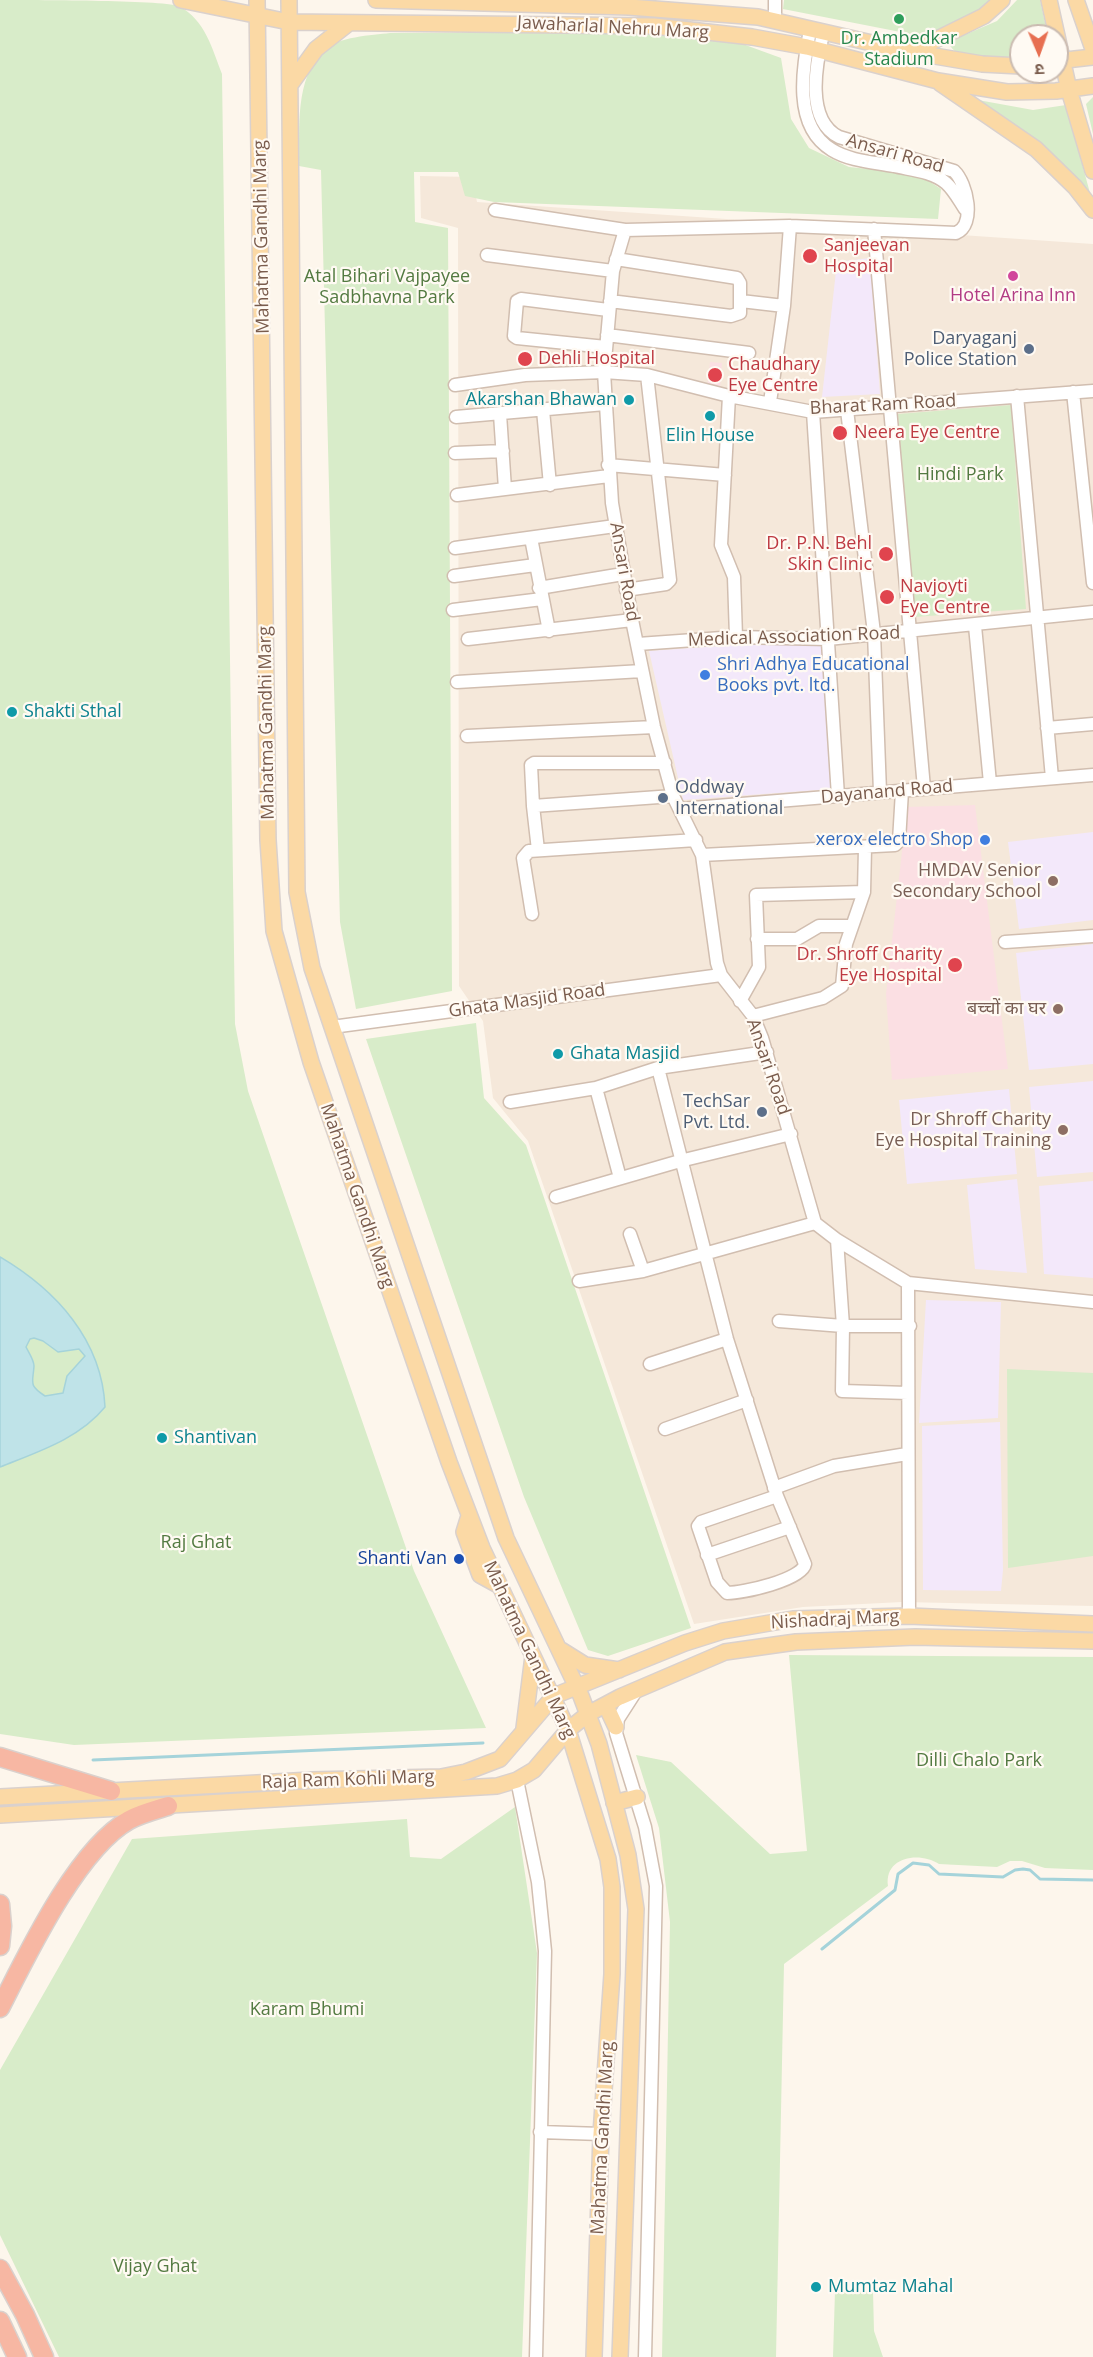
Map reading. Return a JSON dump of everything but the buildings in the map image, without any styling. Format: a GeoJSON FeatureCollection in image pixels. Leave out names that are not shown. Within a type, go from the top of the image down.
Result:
{"type":"FeatureCollection","features":[{"type":"Feature","properties":{"kind":"highway"},"geometry":{"type":"LineString","coordinates":[[0,1757],[113,1800]]}},
{"type":"Feature","properties":{"kind":"highway"},"geometry":{"type":"LineString","coordinates":[[0,2008],[74,1875],[101,1841],[129,1820],[168,1806]]}},
{"type":"Feature","properties":{"kind":"highway"},"geometry":{"type":"LineString","coordinates":[[0,1904],[2,1926],[0,1946]]}},
{"type":"Feature","properties":{"kind":"highway"},"geometry":{"type":"LineString","coordinates":[[0,2269],[26,2315],[44,2357]]}},
{"type":"Feature","properties":{"kind":"highway"},"geometry":{"type":"LineString","coordinates":[[0,2321],[17,2357]]}},
{"type":"Feature","properties":{"kind":"highway"},"geometry":{"type":"LineString","coordinates":[[0,2350],[6,2357]]}},
{"type":"Feature","properties":{"kind":"main road","name":"Jawaharlal Nehru Marg"},"geometry":{"type":"LineString","coordinates":[[181,0],[289,22],[654,26],[752,37],[813,49],[938,81],[1006,92],[1069,90],[1093,86]]}},
{"type":"Feature","properties":{"kind":"main road","name":"Mahatma Gandhi Marg"},"geometry":{"type":"LineString","coordinates":[[257,0],[268,840],[274,931],[311,1062],[469,1516],[568,1730],[608,1859],[612,1887],[612,1974],[602,2134],[594,2357]]}},
{"type":"Feature","properties":{"kind":"main road","name":"Mahatma Gandhi Marg"},"geometry":{"type":"LineString","coordinates":[[289,0],[297,892],[312,968],[506,1538],[588,1714],[599,1744],[628,1855],[636,1909],[620,2357]]}},
{"type":"Feature","properties":{"kind":"main road","name":"Jawaharlal Nehru Marg"},"geometry":{"type":"LineString","coordinates":[[376,0],[629,7],[758,17],[911,52],[982,64],[1009,65]]}},
{"type":"Feature","properties":{"kind":"main road"},"geometry":{"type":"LineString","coordinates":[[911,52],[984,16],[1002,0]]}},
{"type":"Feature","properties":{"kind":"main road"},"geometry":{"type":"LineString","coordinates":[[1049,0],[1053,24]]}},
{"type":"Feature","properties":{"kind":"main road"},"geometry":{"type":"LineString","coordinates":[[1076,0],[1093,49]]}},
{"type":"Feature","properties":{"kind":"main road"},"geometry":{"type":"LineString","coordinates":[[290,85],[316,48],[349,23]]}},
{"type":"Feature","properties":{"kind":"main road"},"geometry":{"type":"LineString","coordinates":[[1069,60],[1093,57]]}},
{"type":"Feature","properties":{"kind":"main road"},"geometry":{"type":"LineString","coordinates":[[938,81],[1036,148],[1075,187],[1093,210]]}},
{"type":"Feature","properties":{"kind":"main road"},"geometry":{"type":"LineString","coordinates":[[1067,84],[1093,171]]}},
{"type":"Feature","properties":{"kind":"main road","name":"Nishadraj Marg"},"geometry":{"type":"LineString","coordinates":[[554,1696],[685,1643],[723,1631],[793,1619],[909,1616],[1093,1623]]}},
{"type":"Feature","properties":{"kind":"main road","name":"Nishadraj Marg"},"geometry":{"type":"LineString","coordinates":[[588,1714],[620,1697],[725,1652],[796,1642],[915,1637],[1093,1641]]}},
{"type":"Feature","properties":{"kind":"main road"},"geometry":{"type":"LineString","coordinates":[[558,1648],[585,1665],[620,1670]]}},
{"type":"Feature","properties":{"kind":"main road"},"geometry":{"type":"LineString","coordinates":[[524,1731],[533,1655]]}},
{"type":"Feature","properties":{"kind":"main road","name":"Raja Ram Kohli Marg"},"geometry":{"type":"LineString","coordinates":[[113,1800],[312,1780],[441,1777],[466,1772],[500,1759],[554,1696]]}},
{"type":"Feature","properties":{"kind":"main road"},"geometry":{"type":"LineString","coordinates":[[599,1744],[601,1725],[608,1710],[620,1697]]}},
{"type":"Feature","properties":{"kind":"main road"},"geometry":{"type":"LineString","coordinates":[[608,1710],[616,1727]]}},
{"type":"Feature","properties":{"kind":"main road","name":"Raja Ram Kohli Marg"},"geometry":{"type":"LineString","coordinates":[[113,1800],[168,1806],[473,1790],[517,1780],[546,1759],[568,1730],[588,1714]]}},
{"type":"Feature","properties":{"kind":"main road"},"geometry":{"type":"LineString","coordinates":[[0,1797],[64,1793],[113,1800]]}},
{"type":"Feature","properties":{"kind":"main road"},"geometry":{"type":"LineString","coordinates":[[614,1803],[637,1797]]}},
{"type":"Feature","properties":{"kind":"main road"},"geometry":{"type":"LineString","coordinates":[[0,1815],[113,1800]]}},
{"type":"Feature","properties":{"kind":"street"},"geometry":{"type":"LineString","coordinates":[[775,0],[775,21]]}},
{"type":"Feature","properties":{"kind":"street","name":"Ansari Road"},"geometry":{"type":"LineString","coordinates":[[815,1222],[791,1134],[753,1016],[722,975],[715,951],[702,855],[673,796],[654,727],[615,526],[609,470],[604,372],[614,265],[625,230],[790,226],[956,233],[962,231],[967,222],[964,184],[954,171],[854,142],[827,129],[820,118],[817,102],[813,49],[816,32]]}},
{"type":"Feature","properties":{"kind":"street"},"geometry":{"type":"LineString","coordinates":[[495,210],[625,230]]}},
{"type":"Feature","properties":{"kind":"street"},"geometry":{"type":"LineString","coordinates":[[770,402],[784,306],[790,226]]}},
{"type":"Feature","properties":{"kind":"street"},"geometry":{"type":"LineString","coordinates":[[874,229],[924,788]]}},
{"type":"Feature","properties":{"kind":"street"},"geometry":{"type":"LineString","coordinates":[[487,255],[737,278],[740,284],[740,313],[731,316],[521,299],[518,301],[513,336],[517,339],[606,341],[749,353]]}},
{"type":"Feature","properties":{"kind":"street"},"geometry":{"type":"LineString","coordinates":[[741,301],[784,306]]}},
{"type":"Feature","properties":{"kind":"street","name":"Bharat Ram Road"},"geometry":{"type":"LineString","coordinates":[[455,385],[525,375],[604,372],[647,375],[729,396],[813,412],[1093,391]]}},
{"type":"Feature","properties":{"kind":"street"},"geometry":{"type":"LineString","coordinates":[[626,590],[666,584],[670,580],[647,375]]}},
{"type":"Feature","properties":{"kind":"street"},"geometry":{"type":"LineString","coordinates":[[1073,392],[1093,583]]}},
{"type":"Feature","properties":{"kind":"street"},"geometry":{"type":"LineString","coordinates":[[729,396],[721,545],[734,577],[736,637]]}},
{"type":"Feature","properties":{"kind":"street"},"geometry":{"type":"LineString","coordinates":[[1017,396],[1052,778]]}},
{"type":"Feature","properties":{"kind":"street"},"geometry":{"type":"LineString","coordinates":[[456,417],[605,404]]}},
{"type":"Feature","properties":{"kind":"street"},"geometry":{"type":"LineString","coordinates":[[543,410],[550,485]]}},
{"type":"Feature","properties":{"kind":"street"},"geometry":{"type":"LineString","coordinates":[[847,410],[874,633],[880,792]]}},
{"type":"Feature","properties":{"kind":"street"},"geometry":{"type":"LineString","coordinates":[[813,412],[838,796]]}},
{"type":"Feature","properties":{"kind":"street"},"geometry":{"type":"LineString","coordinates":[[500,414],[505,489]]}},
{"type":"Feature","properties":{"kind":"street"},"geometry":{"type":"LineString","coordinates":[[455,453],[503,451]]}},
{"type":"Feature","properties":{"kind":"street"},"geometry":{"type":"LineString","coordinates":[[457,495],[550,485],[609,470],[657,467],[725,475]]}},
{"type":"Feature","properties":{"kind":"street"},"geometry":{"type":"LineString","coordinates":[[455,548],[615,526]]}},
{"type":"Feature","properties":{"kind":"street"},"geometry":{"type":"LineString","coordinates":[[531,538],[549,631]]}},
{"type":"Feature","properties":{"kind":"street"},"geometry":{"type":"LineString","coordinates":[[454,576],[536,565]]}},
{"type":"Feature","properties":{"kind":"street"},"geometry":{"type":"LineString","coordinates":[[453,610],[541,594],[623,574]]}},
{"type":"Feature","properties":{"kind":"street","name":"Medical Association Road"},"geometry":{"type":"LineString","coordinates":[[638,644],[736,637],[828,639],[874,633],[975,626],[1093,612]]}},
{"type":"Feature","properties":{"kind":"street"},"geometry":{"type":"LineString","coordinates":[[468,639],[632,620]]}},
{"type":"Feature","properties":{"kind":"street"},"geometry":{"type":"LineString","coordinates":[[975,626],[990,783]]}},
{"type":"Feature","properties":{"kind":"street"},"geometry":{"type":"LineString","coordinates":[[457,682],[642,671]]}},
{"type":"Feature","properties":{"kind":"street"},"geometry":{"type":"LineString","coordinates":[[1047,728],[1093,724]]}},
{"type":"Feature","properties":{"kind":"street"},"geometry":{"type":"LineString","coordinates":[[467,736],[654,727]]}},
{"type":"Feature","properties":{"kind":"street"},"geometry":{"type":"LineString","coordinates":[[538,850],[532,806],[531,765],[534,763],[664,763]]}},
{"type":"Feature","properties":{"kind":"street","name":"Dayanand Road"},"geometry":{"type":"LineString","coordinates":[[681,809],[1093,775]]}},
{"type":"Feature","properties":{"kind":"street"},"geometry":{"type":"LineString","coordinates":[[702,855],[865,848],[898,843],[902,791]]}},
{"type":"Feature","properties":{"kind":"street"},"geometry":{"type":"LineString","coordinates":[[532,806],[673,796]]}},
{"type":"Feature","properties":{"kind":"street"},"geometry":{"type":"LineString","coordinates":[[532,914],[523,858],[528,851],[696,840]]}},
{"type":"Feature","properties":{"kind":"street"},"geometry":{"type":"LineString","coordinates":[[753,1016],[823,998],[839,989],[843,982],[846,944],[864,892],[865,848]]}},
{"type":"Feature","properties":{"kind":"street"},"geometry":{"type":"LineString","coordinates":[[740,1001],[759,967],[754,901],[756,895],[864,892]]}},
{"type":"Feature","properties":{"kind":"street"},"geometry":{"type":"LineString","coordinates":[[757,939],[797,939],[819,926],[852,926]]}},
{"type":"Feature","properties":{"kind":"street"},"geometry":{"type":"LineString","coordinates":[[1005,942],[1093,936]]}},
{"type":"Feature","properties":{"kind":"street","name":"Ghata Masjid Road"},"geometry":{"type":"LineString","coordinates":[[332,1027],[722,975]]}},
{"type":"Feature","properties":{"kind":"street"},"geometry":{"type":"LineString","coordinates":[[510,1102],[596,1088],[658,1068],[766,1052]]}},
{"type":"Feature","properties":{"kind":"street"},"geometry":{"type":"LineString","coordinates":[[658,1068],[680,1161],[728,1339],[776,1492],[805,1564],[800,1573],[767,1585],[727,1593],[717,1582],[698,1532],[701,1522],[776,1492],[834,1466],[907,1454]]}},
{"type":"Feature","properties":{"kind":"street"},"geometry":{"type":"LineString","coordinates":[[596,1088],[620,1178]]}},
{"type":"Feature","properties":{"kind":"street"},"geometry":{"type":"LineString","coordinates":[[556,1197],[680,1161],[791,1134]]}},
{"type":"Feature","properties":{"kind":"street"},"geometry":{"type":"LineString","coordinates":[[579,1281],[643,1271],[815,1222],[837,1240],[908,1283],[1093,1302]]}},
{"type":"Feature","properties":{"kind":"street"},"geometry":{"type":"LineString","coordinates":[[630,1234],[643,1271]]}},
{"type":"Feature","properties":{"kind":"street"},"geometry":{"type":"LineString","coordinates":[[837,1240],[843,1326],[842,1391],[908,1393]]}},
{"type":"Feature","properties":{"kind":"street"},"geometry":{"type":"LineString","coordinates":[[908,1283],[909,1616]]}},
{"type":"Feature","properties":{"kind":"street"},"geometry":{"type":"LineString","coordinates":[[779,1321],[843,1326],[909,1326]]}},
{"type":"Feature","properties":{"kind":"street"},"geometry":{"type":"LineString","coordinates":[[650,1364],[728,1339]]}},
{"type":"Feature","properties":{"kind":"street"},"geometry":{"type":"LineString","coordinates":[[665,1429],[747,1400]]}},
{"type":"Feature","properties":{"kind":"street"},"geometry":{"type":"LineString","coordinates":[[707,1555],[790,1527]]}},
{"type":"Feature","properties":{"kind":"street"},"geometry":{"type":"LineString","coordinates":[[637,1690],[624,1706],[616,1727],[637,1797],[653,1862],[656,1886],[645,2357]]}},
{"type":"Feature","properties":{"kind":"street"},"geometry":{"type":"LineString","coordinates":[[517,1780],[538,1882],[545,1951],[536,2357]]}},
{"type":"Feature","properties":{"kind":"street"},"geometry":{"type":"LineString","coordinates":[[540,2132],[602,2134]]}},
{"type":"Feature","properties":{"kind":"shaded area"},"geometry":{"type":"Polygon","coordinates":[[[420,176],[472,177],[477,202],[1093,244],[1093,1606],[902,1602],[803,1607],[694,1624],[528,1141],[493,1098],[483,1021],[459,986],[458,228],[421,218],[420,176]]]}},
{"type":"Feature","properties":{"kind":"shaded area"},"geometry":{"type":"Polygon","coordinates":[[[870,258],[880,394],[822,397],[837,262],[870,258]]]}},
{"type":"Feature","properties":{"kind":"shaded area","name":"Chaudhary Eye Centre"},"geometry":{"type":"Polygon","coordinates":[[[710,362],[722,363],[720,388],[707,387],[710,362]]]}},
{"type":"Feature","properties":{"kind":"shaded area"},"geometry":{"type":"Polygon","coordinates":[[[821,639],[831,789],[683,800],[649,651],[821,639]]]}},
{"type":"Feature","properties":{"kind":"shaded area"},"geometry":{"type":"Polygon","coordinates":[[[975,805],[1008,1069],[892,1080],[886,994],[907,807],[975,805]]]}},
{"type":"Feature","properties":{"kind":"shaded area","name":"HMDAV Senior Secondary School"},"geometry":{"type":"Polygon","coordinates":[[[1093,832],[1093,920],[1019,929],[1008,842],[1093,832]]]}},
{"type":"Feature","properties":{"kind":"shaded area","name":"बच्चों का घर"},"geometry":{"type":"Polygon","coordinates":[[[1093,944],[1093,1064],[1029,1070],[1016,953],[1093,944]]]}},
{"type":"Feature","properties":{"kind":"shaded area","name":"Dr Shroff Charity Eye Hospital Training"},"geometry":{"type":"Polygon","coordinates":[[[1093,1081],[1093,1172],[1037,1177],[1029,1087],[1093,1081]]]}},
{"type":"Feature","properties":{"kind":"shaded area"},"geometry":{"type":"Polygon","coordinates":[[[1009,1089],[1017,1174],[907,1184],[899,1100],[1009,1089]]]}},
{"type":"Feature","properties":{"kind":"shaded area"},"geometry":{"type":"Polygon","coordinates":[[[1017,1179],[1027,1273],[975,1269],[967,1185],[1017,1179]]]}},
{"type":"Feature","properties":{"kind":"shaded area"},"geometry":{"type":"Polygon","coordinates":[[[1093,1181],[1093,1278],[1044,1274],[1039,1186],[1093,1181]]]}},
{"type":"Feature","properties":{"kind":"shaded area"},"geometry":{"type":"Polygon","coordinates":[[[926,1300],[1001,1302],[998,1418],[919,1423],[926,1300]]]}},
{"type":"Feature","properties":{"kind":"shaded area"},"geometry":{"type":"Polygon","coordinates":[[[1000,1422],[1003,1570],[1001,1591],[923,1590],[922,1426],[1000,1422]]]}},
{"type":"Feature","properties":{"kind":"green space","name":"Raj Ghat"},"geometry":{"type":"Polygon","coordinates":[[[0,0],[122,1],[179,6],[195,19],[207,36],[222,74],[235,1024],[248,1091],[414,1571],[486,1728],[74,1745],[0,1734],[0,0]]]}},
{"type":"Feature","properties":{"kind":"green space","name":"Dr. Ambedkar Stadium"},"geometry":{"type":"Polygon","coordinates":[[[784,0],[995,0],[944,30],[921,36],[783,9],[784,0]]]}},
{"type":"Feature","properties":{"kind":"green space"},"geometry":{"type":"Polygon","coordinates":[[[1017,0],[1040,0],[1045,24],[1009,24],[1009,65],[970,59],[960,55],[948,42],[997,21],[1017,0]]]}},
{"type":"Feature","properties":{"kind":"green space","name":"Atal Bihari Vajpayee Sadbhavna Park"},"geometry":{"type":"Polygon","coordinates":[[[612,32],[729,39],[781,58],[791,119],[809,148],[849,167],[918,174],[941,189],[938,219],[494,202],[465,196],[458,172],[414,172],[415,222],[448,228],[452,991],[356,1009],[340,922],[321,170],[299,166],[299,121],[303,90],[314,62],[324,50],[337,42],[355,37],[390,33],[612,32]]]}},
{"type":"Feature","properties":{"kind":"green space"},"geometry":{"type":"Polygon","coordinates":[[[1093,97],[1093,134],[1086,104],[1093,97]]]}},
{"type":"Feature","properties":{"kind":"green space"},"geometry":{"type":"Polygon","coordinates":[[[967,98],[1033,110],[1066,105],[1090,193],[967,98]]]}},
{"type":"Feature","properties":{"kind":"green space","name":"Hindi Park"},"geometry":{"type":"Polygon","coordinates":[[[1011,405],[1026,609],[914,617],[898,414],[1011,405]]]}},
{"type":"Feature","properties":{"kind":"green space"},"geometry":{"type":"Polygon","coordinates":[[[476,1023],[484,1098],[526,1145],[691,1628],[608,1656],[588,1650],[524,1497],[366,1039],[476,1023]]]}},
{"type":"Feature","properties":{"kind":"green space"},"geometry":{"type":"Polygon","coordinates":[[[1007,1369],[1093,1373],[1093,1556],[1008,1568],[1007,1369]]]}},
{"type":"Feature","properties":{"kind":"green space","name":"Dilli Chalo Park"},"geometry":{"type":"Polygon","coordinates":[[[789,1655],[1093,1657],[1093,1870],[1045,1868],[1022,1861],[1010,1861],[997,1867],[939,1864],[922,1858],[904,1859],[891,1868],[888,1886],[784,1964],[776,2357],[662,2357],[670,1922],[659,1828],[636,1755],[671,1762],[770,1854],[807,1851],[789,1655]]]}},
{"type":"Feature","properties":{"kind":"green space","name":"Karam Bhumi"},"geometry":{"type":"Polygon","coordinates":[[[515,1807],[537,1953],[522,2357],[59,2357],[0,2235],[0,2070],[132,1839],[407,1819],[410,1857],[441,1859],[515,1807]]]}},
{"type":"Feature","properties":{"kind":"green space"},"geometry":{"type":"Polygon","coordinates":[[[835,2291],[873,2291],[874,2331],[883,2357],[833,2357],[835,2291]]]}},
{"type":"Feature","properties":{"kind":"water"},"geometry":{"type":"Polygon","coordinates":[[[0,1257],[40,1285],[72,1319],[95,1360],[102,1383],[105,1407],[83,1428],[70,1436],[43,1450],[0,1467],[0,1257]],[[30,1339],[26,1347],[34,1364],[34,1386],[45,1396],[63,1393],[67,1376],[85,1356],[79,1349],[58,1352],[43,1341],[30,1339]]]}},
{"type":"Feature","properties":{"kind":"waterway"},"geometry":{"type":"LineString","coordinates":[[93,1760],[483,1743]]}},
{"type":"Feature","properties":{"kind":"waterway"},"geometry":{"type":"LineString","coordinates":[[822,1949],[895,1890],[898,1874],[913,1863],[929,1865],[939,1874],[1003,1877],[1015,1870],[1023,1869],[1030,1870],[1040,1879],[1093,1880]]}},
{"type":"Feature","properties":{"kind":"place","name":"Dr. Ambedkar Stadium"},"geometry":{"type":"Point","coordinates":[899,19]}},
{"type":"Feature","properties":{"kind":"place","name":"Sanjeevan Hospital"},"geometry":{"type":"Point","coordinates":[810,256]}},
{"type":"Feature","properties":{"kind":"place","name":"Hotel Arina Inn"},"geometry":{"type":"Point","coordinates":[1013,276]}},
{"type":"Feature","properties":{"kind":"place","name":"Daryaganj Police Station"},"geometry":{"type":"Point","coordinates":[1029,349]}},
{"type":"Feature","properties":{"kind":"place","name":"Dehli Hospital"},"geometry":{"type":"Point","coordinates":[525,359]}},
{"type":"Feature","properties":{"kind":"place","name":"Chaudhary Eye Centre"},"geometry":{"type":"Point","coordinates":[715,375]}},
{"type":"Feature","properties":{"kind":"place","name":"Akarshan Bhawan"},"geometry":{"type":"Point","coordinates":[629,400]}},
{"type":"Feature","properties":{"kind":"place","name":"Elin House"},"geometry":{"type":"Point","coordinates":[710,416]}},
{"type":"Feature","properties":{"kind":"place","name":"Neera Eye Centre"},"geometry":{"type":"Point","coordinates":[840,433]}},
{"type":"Feature","properties":{"kind":"place","name":"Dr. P.N. Behl Skin Clinic"},"geometry":{"type":"Point","coordinates":[886,554]}},
{"type":"Feature","properties":{"kind":"place","name":"Navjoyti Eye Centre"},"geometry":{"type":"Point","coordinates":[887,597]}},
{"type":"Feature","properties":{"kind":"place","name":"Shri Adhya Educational Books pvt. ltd."},"geometry":{"type":"Point","coordinates":[705,675]}},
{"type":"Feature","properties":{"kind":"place","name":"Shakti Sthal"},"geometry":{"type":"Point","coordinates":[12,712]}},
{"type":"Feature","properties":{"kind":"place","name":"Oddway International"},"geometry":{"type":"Point","coordinates":[663,798]}},
{"type":"Feature","properties":{"kind":"place","name":"xerox electro Shop"},"geometry":{"type":"Point","coordinates":[985,840]}},
{"type":"Feature","properties":{"kind":"place","name":"HMDAV Senior Secondary School"},"geometry":{"type":"Point","coordinates":[1053,881]}},
{"type":"Feature","properties":{"kind":"place","name":"Dr. Shroff Charity Eye Hospital"},"geometry":{"type":"Point","coordinates":[955,965]}},
{"type":"Feature","properties":{"kind":"place","name":"बच्चों का घर"},"geometry":{"type":"Point","coordinates":[1058,1009]}},
{"type":"Feature","properties":{"kind":"place","name":"Ghata Masjid"},"geometry":{"type":"Point","coordinates":[558,1054]}},
{"type":"Feature","properties":{"kind":"place","name":"TechSar Pvt. Ltd."},"geometry":{"type":"Point","coordinates":[762,1112]}},
{"type":"Feature","properties":{"kind":"place","name":"Dr Shroff Charity Eye Hospital Training"},"geometry":{"type":"Point","coordinates":[1063,1130]}},
{"type":"Feature","properties":{"kind":"place","name":"Shantivan"},"geometry":{"type":"Point","coordinates":[162,1438]}},
{"type":"Feature","properties":{"kind":"place","name":"Shanti Van"},"geometry":{"type":"Point","coordinates":[459,1559]}},
{"type":"Feature","properties":{"kind":"place","name":"Mumtaz Mahal"},"geometry":{"type":"Point","coordinates":[816,2287]}},
{"type":"Feature","properties":{"kind":"park label","name":"Vijay Ghat"},"geometry":{"type":"Point","coordinates":[155,2267]}}]}
